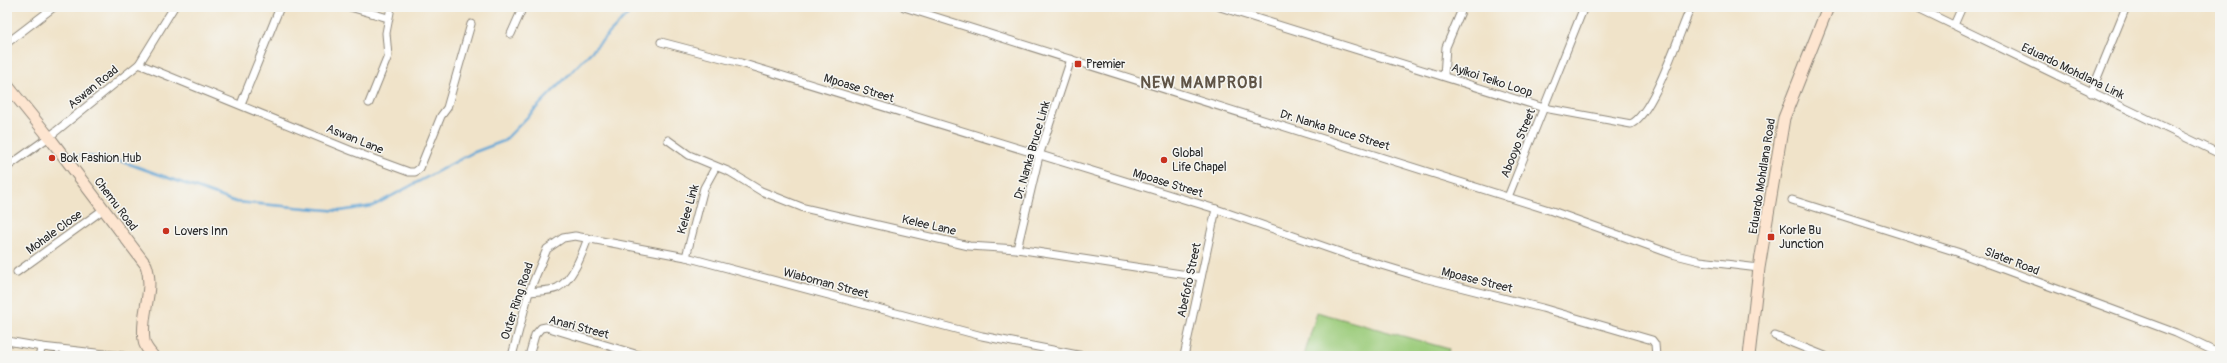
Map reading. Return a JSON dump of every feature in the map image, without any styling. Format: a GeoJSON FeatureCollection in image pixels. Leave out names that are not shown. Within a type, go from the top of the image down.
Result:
{"type":"FeatureCollection","features":[{"type":"Feature","properties":{"kind":"main road","name":"Eduardo Mohdlana Road"},"geometry":{"type":"LineString","coordinates":[[1749,356],[1759,268],[1784,118],[1828,7]]}},
{"type":"Feature","properties":{"kind":"main road","name":"Chemu Road"},"geometry":{"type":"LineString","coordinates":[[7,85],[49,137],[146,265],[150,276],[144,340],[148,353]]}},
{"type":"Feature","properties":{"kind":"street"},"geometry":{"type":"LineString","coordinates":[[7,43],[54,7]]}},
{"type":"Feature","properties":{"kind":"street","name":"Aswan Road"},"geometry":{"type":"LineString","coordinates":[[7,167],[49,137],[140,64],[174,7]]}},
{"type":"Feature","properties":{"kind":"street"},"geometry":{"type":"LineString","coordinates":[[241,104],[280,7]]}},
{"type":"Feature","properties":{"kind":"street"},"geometry":{"type":"LineString","coordinates":[[350,7],[388,18]]}},
{"type":"Feature","properties":{"kind":"street"},"geometry":{"type":"LineString","coordinates":[[369,103],[388,56],[386,33],[391,7]]}},
{"type":"Feature","properties":{"kind":"street"},"geometry":{"type":"LineString","coordinates":[[511,34],[523,7]]}},
{"type":"Feature","properties":{"kind":"street","name":"Dr. Nanka Bruce Street"},"geometry":{"type":"LineString","coordinates":[[904,7],[1588,223],[1672,254],[1700,261],[1759,268]]}},
{"type":"Feature","properties":{"kind":"street","name":"Ayikoi Teiko Loop"},"geometry":{"type":"LineString","coordinates":[[1220,7],[1544,108],[1620,124],[1631,124],[1638,121],[1650,105],[1691,7]]}},
{"type":"Feature","properties":{"kind":"street"},"geometry":{"type":"LineString","coordinates":[[1444,76],[1446,47],[1463,7]]}},
{"type":"Feature","properties":{"kind":"street","name":"Abooyo Street"},"geometry":{"type":"LineString","coordinates":[[1508,198],[1584,7]]}},
{"type":"Feature","properties":{"kind":"street","name":"Eduardo Mohdlana Link"},"geometry":{"type":"LineString","coordinates":[[1916,7],[2091,93],[2220,154]]}},
{"type":"Feature","properties":{"kind":"street"},"geometry":{"type":"LineString","coordinates":[[1954,25],[1962,7]]}},
{"type":"Feature","properties":{"kind":"street"},"geometry":{"type":"LineString","coordinates":[[2091,93],[2126,7]]}},
{"type":"Feature","properties":{"kind":"street","name":"Aswan Lane"},"geometry":{"type":"LineString","coordinates":[[140,64],[241,104],[352,151],[410,172],[415,172],[420,168],[441,116],[446,108],[471,24]]}},
{"type":"Feature","properties":{"kind":"street","name":"Mpoase Street"},"geometry":{"type":"LineString","coordinates":[[661,42],[741,63],[1039,156],[1216,209],[1348,255],[1424,278],[1542,308],[1652,340],[1656,344],[1656,356]]}},
{"type":"Feature","properties":{"kind":"street","name":"Dr. Nanka Bruce Link"},"geometry":{"type":"LineString","coordinates":[[1017,249],[1039,156],[1071,59]]}},
{"type":"Feature","properties":{"kind":"street","name":"Kelee Lane"},"geometry":{"type":"LineString","coordinates":[[668,140],[689,155],[715,168],[730,172],[761,191],[804,208],[969,246],[1017,249],[1201,277]]}},
{"type":"Feature","properties":{"kind":"street","name":"Kelee Link"},"geometry":{"type":"LineString","coordinates":[[686,258],[704,188],[715,168]]}},
{"type":"Feature","properties":{"kind":"street","name":"Slater Road"},"geometry":{"type":"LineString","coordinates":[[1792,200],[1958,252],[2176,333],[2220,354]]}},
{"type":"Feature","properties":{"kind":"street","name":"Mohale Close"},"geometry":{"type":"LineString","coordinates":[[17,272],[104,209]]}},
{"type":"Feature","properties":{"kind":"street","name":"Abefofo Street"},"geometry":{"type":"LineString","coordinates":[[1184,356],[1216,209]]}},
{"type":"Feature","properties":{"kind":"street","name":"Wiaboman Street"},"geometry":{"type":"LineString","coordinates":[[563,238],[575,236],[588,238],[686,258],[1040,352],[1083,356]]}},
{"type":"Feature","properties":{"kind":"street","name":"Outer Ring Road"},"geometry":{"type":"LineString","coordinates":[[512,356],[529,292],[547,249],[563,238]]}},
{"type":"Feature","properties":{"kind":"street"},"geometry":{"type":"LineString","coordinates":[[529,292],[556,288],[564,282],[573,271],[588,238]]}},
{"type":"Feature","properties":{"kind":"street","name":"Anari Street"},"geometry":{"type":"LineString","coordinates":[[529,356],[535,335],[541,328],[546,327],[642,356]]}},
{"type":"Feature","properties":{"kind":"street"},"geometry":{"type":"LineString","coordinates":[[1775,336],[1825,356]]}},
{"type":"Feature","properties":{"kind":"street"},"geometry":{"type":"LineString","coordinates":[[7,341],[42,347],[123,356]]}},
{"type":"Feature","properties":{"kind":"street"},"geometry":{"type":"LineString","coordinates":[[38,356],[42,347]]}},
{"type":"Feature","properties":{"kind":"green space"},"geometry":{"type":"Polygon","coordinates":[[[1317,312],[1449,349],[1447,356],[1304,356],[1317,312]]]}},
{"type":"Feature","properties":{"kind":"waterway"},"geometry":{"type":"LineString","coordinates":[[80,155],[118,160],[236,202],[340,211],[373,206],[472,153],[504,141],[635,7]]}},
{"type":"Feature","properties":{"kind":"place","name":"Premier"},"geometry":{"type":"Point","coordinates":[1078,64]}},
{"type":"Feature","properties":{"kind":"place","name":"Bok Fashion Hub"},"geometry":{"type":"Point","coordinates":[52,158]}},
{"type":"Feature","properties":{"kind":"place","name":"Global Life Chapel"},"geometry":{"type":"Point","coordinates":[1164,160]}},
{"type":"Feature","properties":{"kind":"place","name":"Lovers Inn"},"geometry":{"type":"Point","coordinates":[166,231]}},
{"type":"Feature","properties":{"kind":"place","name":"Korle Bu Junction"},"geometry":{"type":"Point","coordinates":[1771,237]}},
{"type":"Feature","properties":{"kind":"district","name":"NEW MAMPROBI"},"geometry":{"type":"Point","coordinates":[1202,82]}}]}
